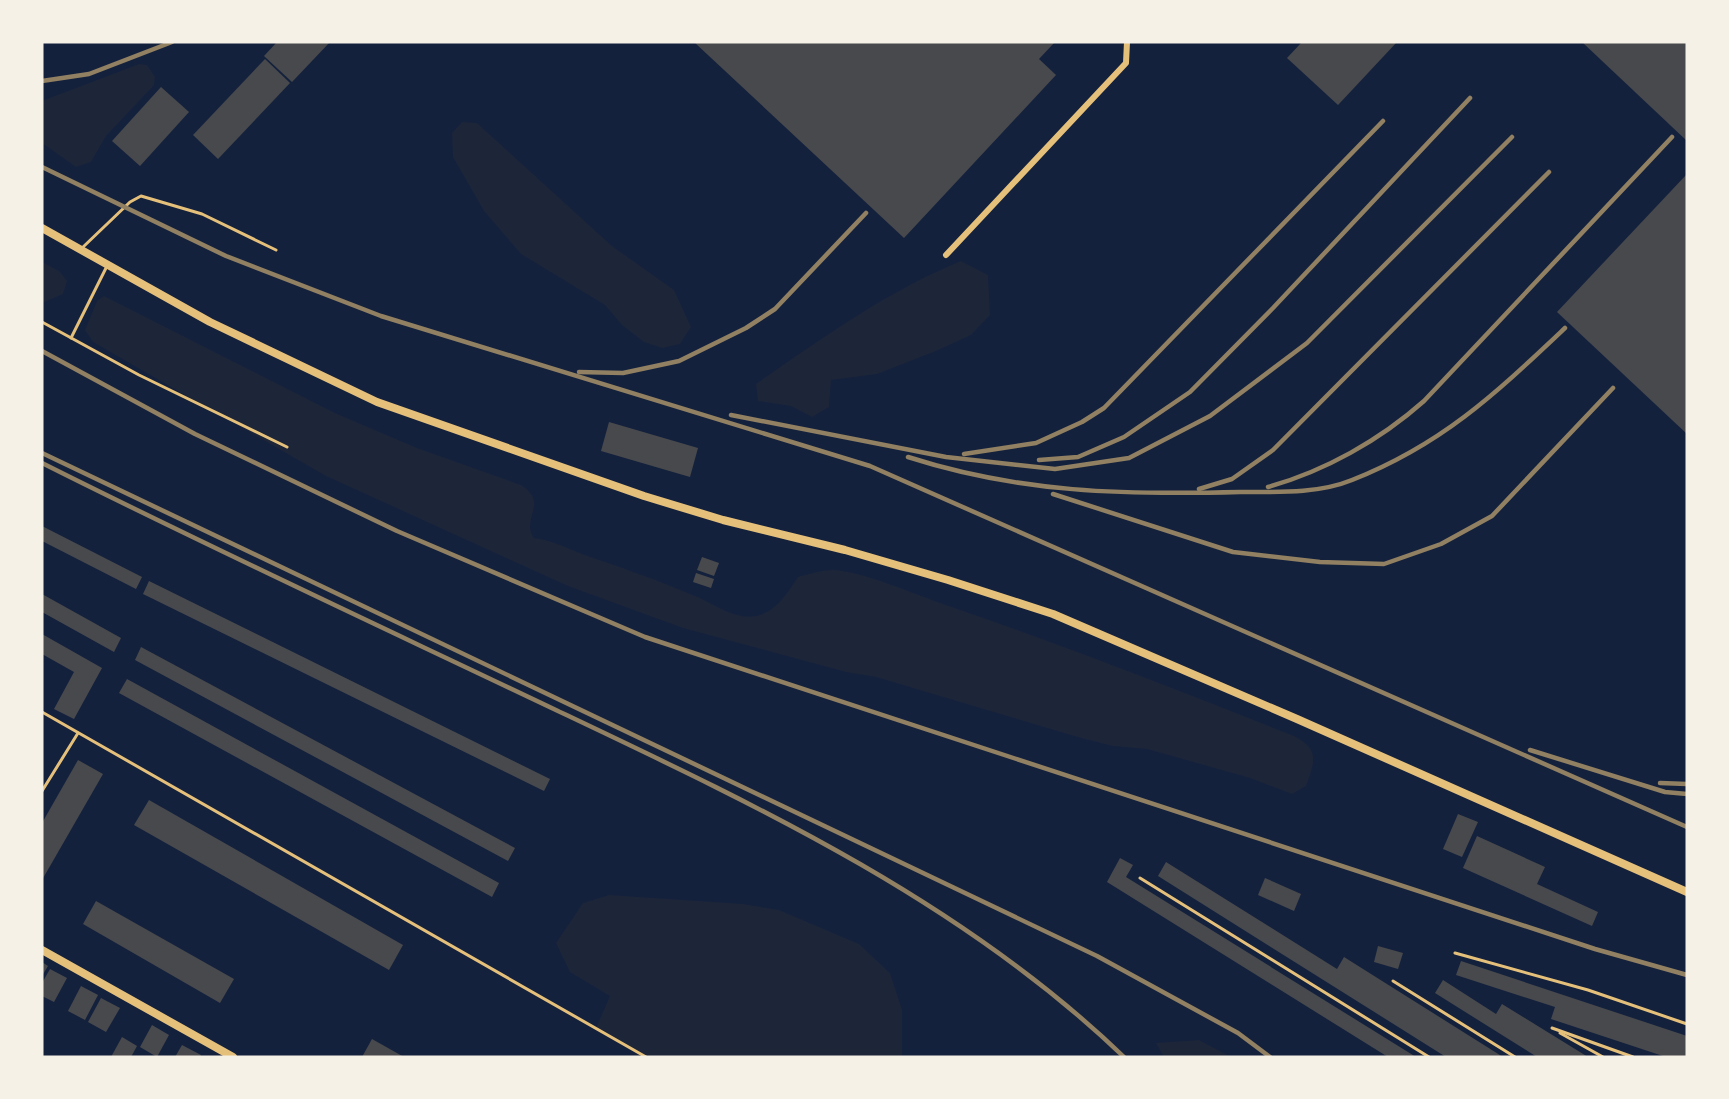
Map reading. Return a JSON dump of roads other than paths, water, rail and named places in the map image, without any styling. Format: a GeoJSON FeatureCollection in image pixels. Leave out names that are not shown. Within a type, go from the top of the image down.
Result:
{"type":"FeatureCollection","features":[{"type":"Feature","properties":{"kind":"main road"},"geometry":{"type":"LineString","coordinates":[[42,228],[210,322],[377,402],[644,496],[723,520],[926,573],[1053,614],[1297,719],[1687,892]]}},
{"type":"Feature","properties":{"kind":"main road"},"geometry":{"type":"LineString","coordinates":[[42,950],[233,1057]]}},
{"type":"Feature","properties":{"kind":"street"},"geometry":{"type":"LineString","coordinates":[[946,255],[1126,63],[1127,42]]}},
{"type":"Feature","properties":{"kind":"lane"},"geometry":{"type":"LineString","coordinates":[[81,250],[130,202],[141,196],[202,213],[276,250]]}},
{"type":"Feature","properties":{"kind":"lane"},"geometry":{"type":"LineString","coordinates":[[70,338],[108,264]]}},
{"type":"Feature","properties":{"kind":"lane"},"geometry":{"type":"LineString","coordinates":[[42,322],[286,447]]}},
{"type":"Feature","properties":{"kind":"lane"},"geometry":{"type":"LineString","coordinates":[[42,712],[646,1057]]}},
{"type":"Feature","properties":{"kind":"lane"},"geometry":{"type":"LineString","coordinates":[[42,791],[78,733]]}},
{"type":"Feature","properties":{"kind":"lane"},"geometry":{"type":"LineString","coordinates":[[1140,878],[1429,1057]]}},
{"type":"Feature","properties":{"kind":"lane"},"geometry":{"type":"LineString","coordinates":[[1455,953],[1588,990],[1687,1024]]}},
{"type":"Feature","properties":{"kind":"lane"},"geometry":{"type":"LineString","coordinates":[[1393,981],[1515,1057]]}},
{"type":"Feature","properties":{"kind":"lane"},"geometry":{"type":"LineString","coordinates":[[1603,1057],[1552,1028],[1633,1057]]}},
{"type":"Feature","properties":{"kind":"railway"},"geometry":{"type":"LineString","coordinates":[[42,81],[89,74],[172,42]]}},
{"type":"Feature","properties":{"kind":"railway"},"geometry":{"type":"LineString","coordinates":[[1039,460],[1078,457],[1124,437],[1190,392],[1273,308],[1470,98]]}},
{"type":"Feature","properties":{"kind":"railway"},"geometry":{"type":"LineString","coordinates":[[964,454],[1036,443],[1082,422],[1104,408],[1383,121]]}},
{"type":"Feature","properties":{"kind":"railway"},"geometry":{"type":"LineString","coordinates":[[731,415],[946,457],[1055,469],[1129,458],[1210,416],[1307,343],[1512,137]]}},
{"type":"Feature","properties":{"kind":"railway"},"geometry":{"type":"LineString","coordinates":[[1268,487],[1310,472],[1351,453],[1389,429],[1424,401],[1672,137]]}},
{"type":"Feature","properties":{"kind":"railway"},"geometry":{"type":"LineString","coordinates":[[42,167],[226,256],[381,316],[870,466],[1687,827]]}},
{"type":"Feature","properties":{"kind":"railway"},"geometry":{"type":"LineString","coordinates":[[1199,489],[1232,479],[1273,450],[1549,172]]}},
{"type":"Feature","properties":{"kind":"railway"},"geometry":{"type":"LineString","coordinates":[[579,372],[623,373],[679,361],[746,328],[775,309],[866,213]]}},
{"type":"Feature","properties":{"kind":"railway"},"geometry":{"type":"LineString","coordinates":[[908,457],[991,478],[1073,489],[1197,493],[1282,492],[1325,488],[1339,485],[1384,466],[1441,433],[1491,395],[1565,328]]}},
{"type":"Feature","properties":{"kind":"railway"},"geometry":{"type":"LineString","coordinates":[[42,351],[195,434],[397,531],[645,637],[1595,949],[1687,975]]}},
{"type":"Feature","properties":{"kind":"railway"},"geometry":{"type":"LineString","coordinates":[[1053,494],[1233,552],[1320,562],[1384,564],[1441,544],[1492,516],[1613,388]]}},
{"type":"Feature","properties":{"kind":"railway"},"geometry":{"type":"LineString","coordinates":[[42,453],[1097,956],[1238,1033],[1270,1057]]}},
{"type":"Feature","properties":{"kind":"railway"},"geometry":{"type":"LineString","coordinates":[[42,463],[783,821],[927,904],[996,951],[1062,1002],[1124,1057]]}},
{"type":"Feature","properties":{"kind":"railway"},"geometry":{"type":"LineString","coordinates":[[1530,750],[1665,792],[1687,794]]}},
{"type":"Feature","properties":{"kind":"railway"},"geometry":{"type":"LineString","coordinates":[[1660,783],[1687,784]]}}]}
